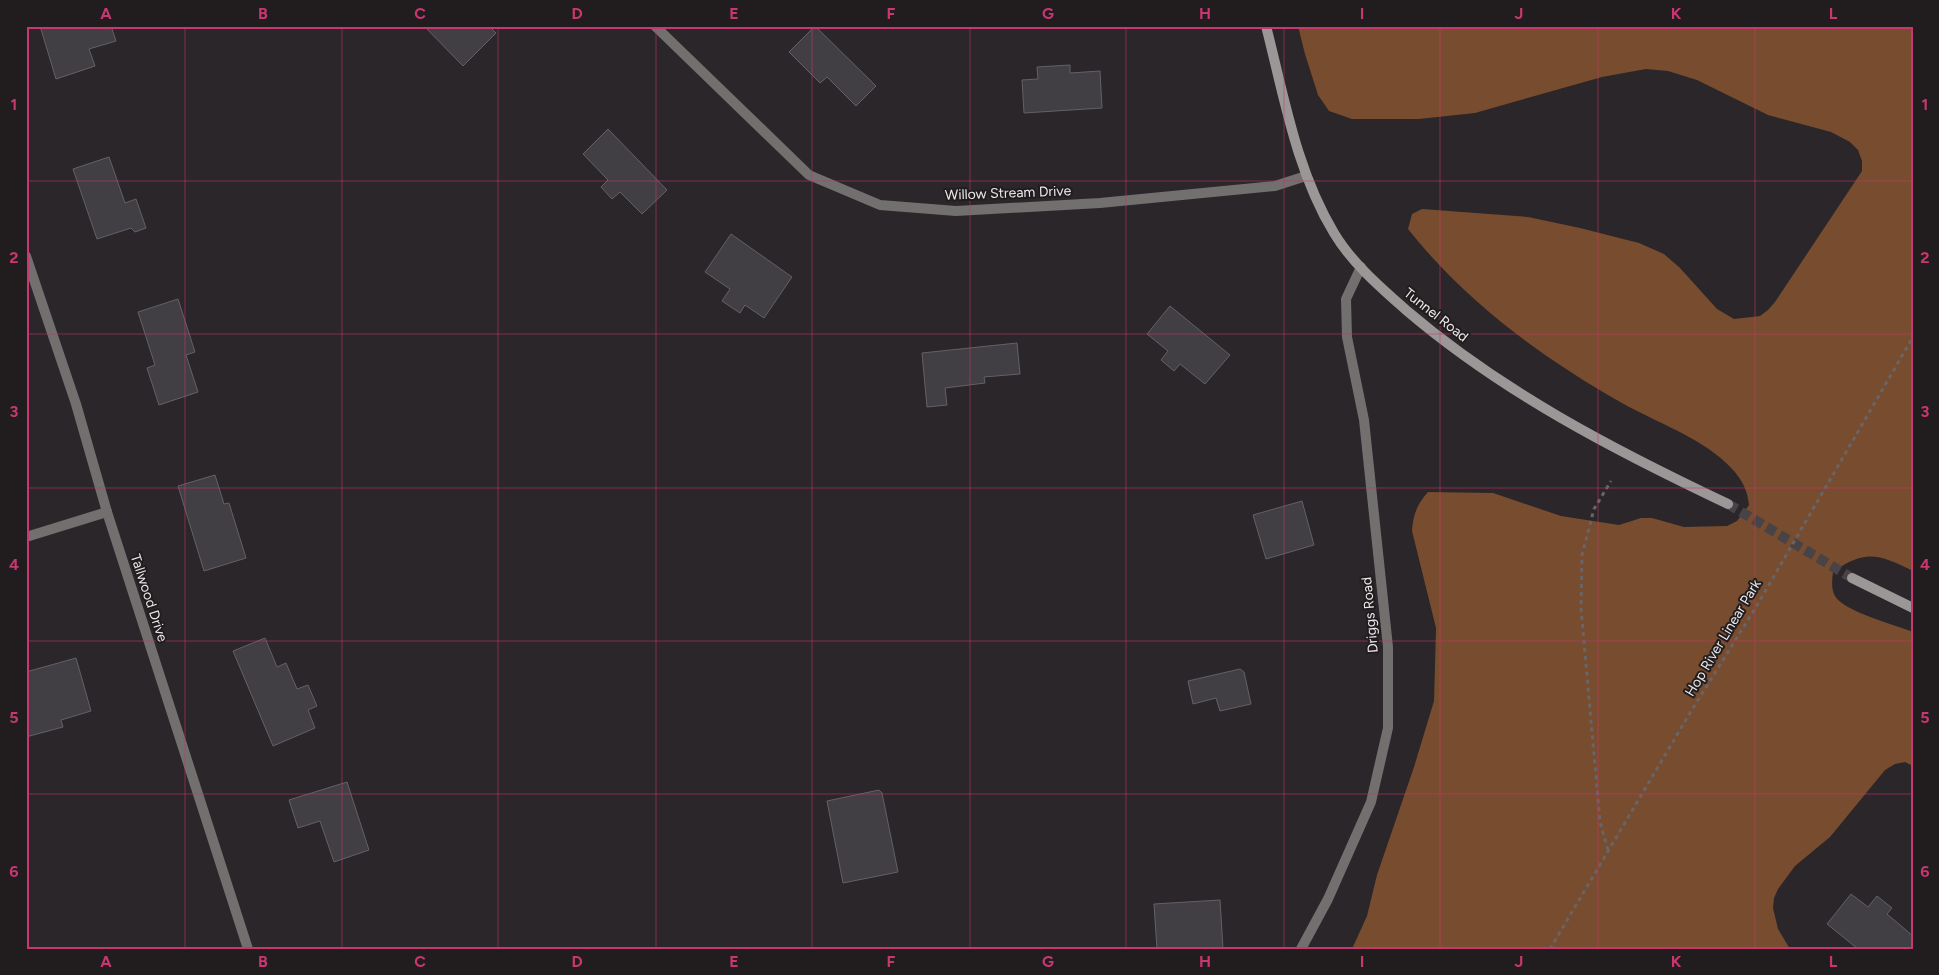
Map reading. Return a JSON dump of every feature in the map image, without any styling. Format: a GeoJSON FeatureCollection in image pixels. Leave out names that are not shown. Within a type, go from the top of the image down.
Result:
{"type":"FeatureCollection","features":[{"type":"Feature","properties":{"kind":"main road","name":"Tunnel Road"},"geometry":{"type":"LineString","coordinates":[[1266,26],[1306,176],[1334,234],[1361,267],[1425,326],[1505,385],[1609,445],[1728,504]]}},
{"type":"Feature","properties":{"kind":"main road"},"geometry":{"type":"LineString","coordinates":[[1852,578],[1913,608]]}},
{"type":"Feature","properties":{"kind":"street","name":"Willow Stream Drive"},"geometry":{"type":"LineString","coordinates":[[655,26],[809,175],[880,205],[956,211],[1100,203],[1275,186],[1306,176]]}},
{"type":"Feature","properties":{"kind":"street","name":"Tallwood Drive"},"geometry":{"type":"LineString","coordinates":[[26,256],[76,404],[107,512],[248,949]]}},
{"type":"Feature","properties":{"kind":"street","name":"Driggs Road"},"geometry":{"type":"LineString","coordinates":[[1300,949],[1328,899],[1371,802],[1388,728],[1387,637],[1364,420],[1347,337],[1346,299],[1361,267]]}},
{"type":"Feature","properties":{"kind":"street"},"geometry":{"type":"LineString","coordinates":[[26,537],[107,512]]}},
{"type":"Feature","properties":{"kind":"path","name":"Hop River Linear Park"},"geometry":{"type":"LineString","coordinates":[[1550,949],[1756,607],[1913,337]]}},
{"type":"Feature","properties":{"kind":"path"},"geometry":{"type":"LineString","coordinates":[[1608,850],[1600,822],[1580,608],[1582,555],[1594,509],[1611,481]]}},
{"type":"Feature","properties":{"kind":"shaded area"},"geometry":{"type":"Polygon","coordinates":[[[1298,26],[1913,26],[1913,571],[1881,558],[1863,557],[1833,572],[1832,584],[1835,596],[1848,607],[1913,632],[1913,766],[1905,762],[1895,764],[1885,770],[1830,837],[1795,866],[1778,889],[1774,898],[1773,908],[1778,929],[1790,949],[1352,949],[1367,916],[1377,875],[1414,767],[1434,701],[1436,628],[1412,531],[1416,510],[1428,492],[1493,493],[1561,516],[1619,525],[1641,518],[1652,518],[1684,527],[1727,526],[1737,521],[1749,505],[1743,484],[1730,466],[1718,456],[1696,441],[1592,385],[1534,347],[1506,326],[1455,281],[1408,229],[1412,214],[1422,209],[1528,217],[1580,228],[1639,243],[1664,254],[1680,268],[1717,309],[1734,319],[1760,316],[1775,302],[1862,171],[1862,161],[1858,150],[1850,142],[1831,132],[1768,115],[1697,80],[1668,71],[1646,69],[1602,77],[1475,113],[1419,119],[1352,119],[1329,111],[1318,95],[1298,26]]]}},
{"type":"Feature","properties":{"kind":"building"},"geometry":{"type":"Polygon","coordinates":[[[40,26],[111,26],[116,41],[89,49],[95,66],[56,79],[40,26]]]}},
{"type":"Feature","properties":{"kind":"building"},"geometry":{"type":"Polygon","coordinates":[[[424,26],[489,26],[496,33],[463,66],[424,26]]]}},
{"type":"Feature","properties":{"kind":"building"},"geometry":{"type":"Polygon","coordinates":[[[815,26],[876,86],[856,106],[827,77],[820,83],[789,52],[815,26]]]}},
{"type":"Feature","properties":{"kind":"building"},"geometry":{"type":"Polygon","coordinates":[[[1070,65],[1070,73],[1100,71],[1102,108],[1024,113],[1022,80],[1038,79],[1037,67],[1070,65]]]}},
{"type":"Feature","properties":{"kind":"building"},"geometry":{"type":"Polygon","coordinates":[[[608,129],[667,190],[642,214],[620,192],[612,199],[601,187],[608,180],[583,154],[608,129]]]}},
{"type":"Feature","properties":{"kind":"building"},"geometry":{"type":"Polygon","coordinates":[[[109,157],[125,203],[136,199],[146,228],[135,232],[131,228],[97,239],[73,169],[109,157]]]}},
{"type":"Feature","properties":{"kind":"building"},"geometry":{"type":"Polygon","coordinates":[[[731,234],[792,277],[764,318],[745,305],[740,313],[722,301],[730,289],[705,272],[731,234]]]}},
{"type":"Feature","properties":{"kind":"building"},"geometry":{"type":"Polygon","coordinates":[[[178,299],[195,352],[186,355],[198,392],[159,405],[147,368],[155,365],[138,312],[178,299]]]}},
{"type":"Feature","properties":{"kind":"building"},"geometry":{"type":"Polygon","coordinates":[[[1170,306],[1230,355],[1205,384],[1180,364],[1174,371],[1161,360],[1168,351],[1147,334],[1170,306]]]}},
{"type":"Feature","properties":{"kind":"building"},"geometry":{"type":"Polygon","coordinates":[[[1017,343],[1020,374],[984,377],[985,383],[945,388],[947,405],[927,407],[922,353],[1017,343]]]}},
{"type":"Feature","properties":{"kind":"building"},"geometry":{"type":"Polygon","coordinates":[[[215,475],[224,504],[229,503],[246,558],[204,571],[178,486],[215,475]]]}},
{"type":"Feature","properties":{"kind":"building"},"geometry":{"type":"Polygon","coordinates":[[[1302,501],[1314,545],[1266,559],[1253,515],[1302,501]]]}},
{"type":"Feature","properties":{"kind":"building"},"geometry":{"type":"Polygon","coordinates":[[[265,638],[277,667],[286,663],[297,689],[308,685],[317,706],[308,710],[315,728],[273,746],[233,651],[265,638]]]}},
{"type":"Feature","properties":{"kind":"building"},"geometry":{"type":"Polygon","coordinates":[[[76,658],[91,711],[61,720],[63,727],[26,737],[26,672],[76,658]]]}},
{"type":"Feature","properties":{"kind":"building"},"geometry":{"type":"Polygon","coordinates":[[[1240,669],[1244,672],[1251,704],[1220,711],[1216,698],[1193,704],[1188,681],[1240,669]]]}},
{"type":"Feature","properties":{"kind":"building"},"geometry":{"type":"Polygon","coordinates":[[[347,782],[369,850],[334,862],[320,821],[298,828],[289,800],[347,782]]]}},
{"type":"Feature","properties":{"kind":"building"},"geometry":{"type":"Polygon","coordinates":[[[879,790],[882,793],[898,872],[843,883],[827,801],[879,790]]]}},
{"type":"Feature","properties":{"kind":"building"},"geometry":{"type":"Polygon","coordinates":[[[1851,894],[1868,907],[1877,896],[1892,908],[1887,914],[1913,936],[1913,949],[1858,949],[1827,924],[1851,894]]]}},
{"type":"Feature","properties":{"kind":"building"},"geometry":{"type":"Polygon","coordinates":[[[1220,900],[1223,949],[1157,949],[1154,904],[1220,900]]]}},
{"type":"Feature","properties":{"kind":"tunnel"},"geometry":{"type":"LineString","coordinates":[[1728,504],[1852,578]]}}]}
